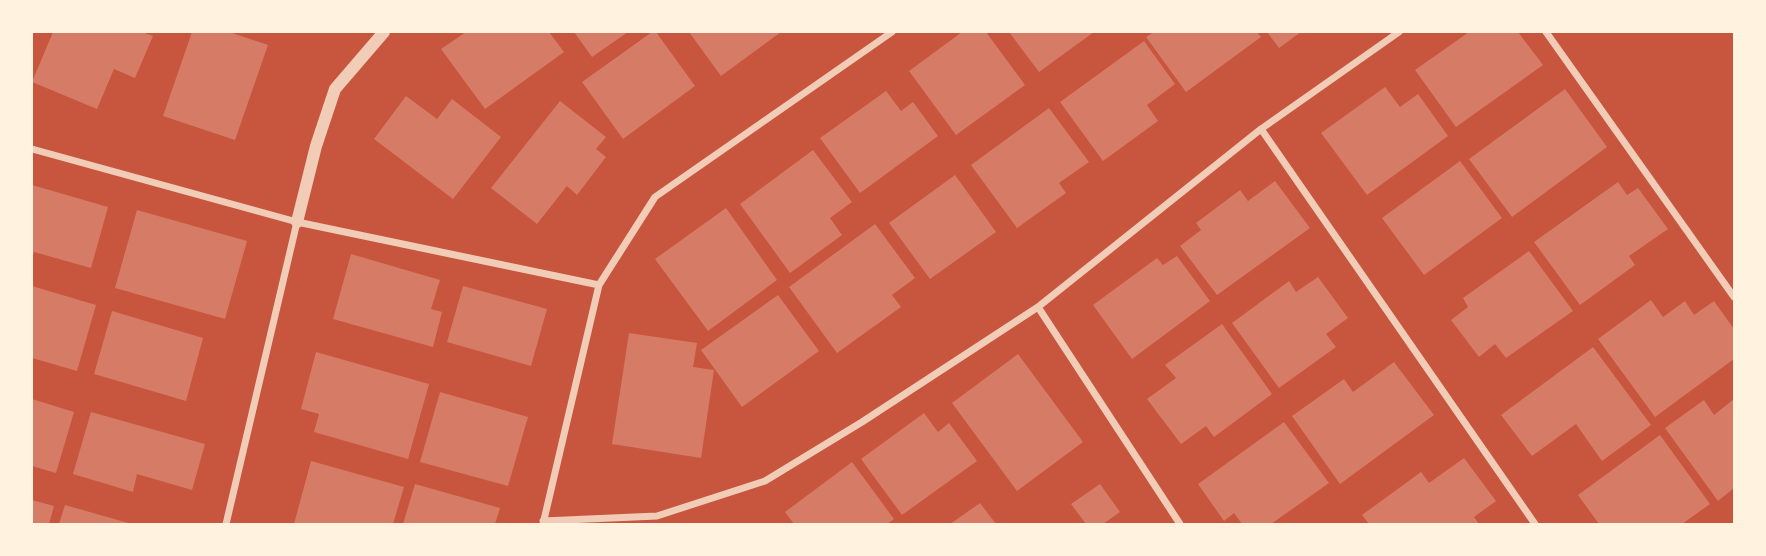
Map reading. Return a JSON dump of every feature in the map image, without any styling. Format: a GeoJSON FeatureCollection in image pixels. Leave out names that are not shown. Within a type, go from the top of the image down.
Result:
{"type":"FeatureCollection","features":[{"type":"Feature","properties":{"kind":"street"},"geometry":{"type":"LineString","coordinates":[[226,524],[316,146],[335,89],[384,32]]}},
{"type":"Feature","properties":{"kind":"street"},"geometry":{"type":"LineString","coordinates":[[892,32],[655,197],[599,285],[543,523],[657,516],[765,481],[862,422],[1038,307],[1261,129],[1399,32]]}},
{"type":"Feature","properties":{"kind":"street"},"geometry":{"type":"LineString","coordinates":[[1546,32],[1734,297]]}},
{"type":"Feature","properties":{"kind":"street"},"geometry":{"type":"LineString","coordinates":[[1261,129],[1535,524]]}},
{"type":"Feature","properties":{"kind":"street"},"geometry":{"type":"LineString","coordinates":[[32,149],[298,222],[599,285]]}},
{"type":"Feature","properties":{"kind":"street"},"geometry":{"type":"LineString","coordinates":[[1038,307],[1180,524]]}},
{"type":"Feature","properties":{"kind":"building"},"geometry":{"type":"Polygon","coordinates":[[[53,32],[142,32],[153,36],[135,78],[114,69],[97,109],[32,82],[53,32]]]}},
{"type":"Feature","properties":{"kind":"building"},"geometry":{"type":"Polygon","coordinates":[[[192,32],[229,32],[268,45],[235,140],[163,116],[192,32]]]}},
{"type":"Feature","properties":{"kind":"building"},"geometry":{"type":"Polygon","coordinates":[[[466,32],[549,32],[564,52],[485,109],[441,49],[466,32]]]}},
{"type":"Feature","properties":{"kind":"building"},"geometry":{"type":"Polygon","coordinates":[[[574,32],[628,32],[592,57],[574,32]]]}},
{"type":"Feature","properties":{"kind":"building"},"geometry":{"type":"Polygon","coordinates":[[[652,32],[656,32],[695,86],[623,139],[582,82],[652,32]]]}},
{"type":"Feature","properties":{"kind":"building"},"geometry":{"type":"Polygon","coordinates":[[[689,32],[781,32],[721,76],[689,32]]]}},
{"type":"Feature","properties":{"kind":"building"},"geometry":{"type":"Polygon","coordinates":[[[962,32],[986,32],[1025,85],[956,135],[909,71],[962,32]]]}},
{"type":"Feature","properties":{"kind":"building"},"geometry":{"type":"Polygon","coordinates":[[[1009,32],[1094,32],[1039,72],[1009,32]]]}},
{"type":"Feature","properties":{"kind":"building"},"geometry":{"type":"Polygon","coordinates":[[[1154,32],[1257,32],[1261,37],[1186,92],[1146,37],[1154,32]]]}},
{"type":"Feature","properties":{"kind":"building"},"geometry":{"type":"Polygon","coordinates":[[[1267,32],[1301,32],[1279,48],[1267,32]]]}},
{"type":"Feature","properties":{"kind":"building"},"geometry":{"type":"Polygon","coordinates":[[[1469,32],[1518,32],[1543,65],[1456,127],[1415,70],[1469,32]]]}},
{"type":"Feature","properties":{"kind":"building"},"geometry":{"type":"Polygon","coordinates":[[[1144,41],[1175,84],[1147,105],[1158,121],[1103,161],[1060,102],[1144,41]]]}},
{"type":"Feature","properties":{"kind":"building"},"geometry":{"type":"Polygon","coordinates":[[[1385,87],[1400,107],[1418,94],[1448,136],[1367,195],[1321,133],[1385,87]]]}},
{"type":"Feature","properties":{"kind":"building"},"geometry":{"type":"Polygon","coordinates":[[[1565,89],[1607,147],[1512,217],[1469,159],[1565,89]]]}},
{"type":"Feature","properties":{"kind":"building"},"geometry":{"type":"Polygon","coordinates":[[[886,91],[901,111],[913,102],[938,136],[860,193],[820,138],[886,91]]]}},
{"type":"Feature","properties":{"kind":"building"},"geometry":{"type":"Polygon","coordinates":[[[406,96],[437,119],[452,99],[501,137],[453,199],[374,139],[406,96]]]}},
{"type":"Feature","properties":{"kind":"building"},"geometry":{"type":"Polygon","coordinates":[[[560,101],[606,137],[596,149],[606,157],[577,195],[567,186],[537,224],[491,188],[560,101]]]}},
{"type":"Feature","properties":{"kind":"building"},"geometry":{"type":"Polygon","coordinates":[[[1049,108],[1089,162],[1059,183],[1066,193],[1017,228],[971,165],[1049,108]]]}},
{"type":"Feature","properties":{"kind":"building"},"geometry":{"type":"Polygon","coordinates":[[[813,150],[852,202],[830,218],[842,235],[790,273],[740,204],[813,150]]]}},
{"type":"Feature","properties":{"kind":"building"},"geometry":{"type":"Polygon","coordinates":[[[1460,161],[1502,218],[1424,275],[1382,218],[1460,161]]]}},
{"type":"Feature","properties":{"kind":"building"},"geometry":{"type":"Polygon","coordinates":[[[955,175],[996,232],[930,279],[889,223],[955,175]]]}},
{"type":"Feature","properties":{"kind":"building"},"geometry":{"type":"Polygon","coordinates":[[[1275,181],[1310,228],[1217,295],[1180,246],[1201,230],[1196,223],[1240,190],[1248,201],[1275,181]]]}},
{"type":"Feature","properties":{"kind":"building"},"geometry":{"type":"Polygon","coordinates":[[[1618,182],[1627,195],[1638,188],[1668,229],[1629,256],[1635,265],[1580,305],[1534,242],[1618,182]]]}},
{"type":"Feature","properties":{"kind":"building"},"geometry":{"type":"Polygon","coordinates":[[[32,185],[108,207],[91,268],[34,252],[32,259],[32,185]]]}},
{"type":"Feature","properties":{"kind":"building"},"geometry":{"type":"Polygon","coordinates":[[[726,208],[777,280],[708,331],[655,259],[726,208]]]}},
{"type":"Feature","properties":{"kind":"building"},"geometry":{"type":"Polygon","coordinates":[[[137,210],[247,241],[225,319],[115,288],[137,210]]]}},
{"type":"Feature","properties":{"kind":"building"},"geometry":{"type":"Polygon","coordinates":[[[875,224],[915,278],[892,295],[901,307],[837,353],[789,287],[875,224]]]}},
{"type":"Feature","properties":{"kind":"building"},"geometry":{"type":"Polygon","coordinates":[[[1529,251],[1573,311],[1506,358],[1495,344],[1479,357],[1451,320],[1468,307],[1463,298],[1529,251]]]}},
{"type":"Feature","properties":{"kind":"building"},"geometry":{"type":"Polygon","coordinates":[[[351,254],[440,280],[431,309],[442,312],[433,347],[333,319],[351,254]]]}},
{"type":"Feature","properties":{"kind":"building"},"geometry":{"type":"Polygon","coordinates":[[[1177,256],[1210,301],[1132,359],[1093,305],[1157,258],[1163,265],[1177,256]]]}},
{"type":"Feature","properties":{"kind":"building"},"geometry":{"type":"Polygon","coordinates":[[[1318,277],[1348,318],[1326,334],[1336,347],[1279,388],[1232,323],[1289,281],[1296,292],[1318,277]]]}},
{"type":"Feature","properties":{"kind":"building"},"geometry":{"type":"Polygon","coordinates":[[[32,286],[96,305],[77,371],[32,358],[32,286]]]}},
{"type":"Feature","properties":{"kind":"building"},"geometry":{"type":"Polygon","coordinates":[[[463,286],[547,309],[531,366],[447,342],[463,286]]]}},
{"type":"Feature","properties":{"kind":"building"},"geometry":{"type":"Polygon","coordinates":[[[778,295],[819,351],[742,407],[701,350],[778,295]]]}},
{"type":"Feature","properties":{"kind":"building"},"geometry":{"type":"Polygon","coordinates":[[[1651,300],[1663,317],[1685,301],[1694,315],[1714,301],[1734,329],[1734,359],[1655,417],[1598,339],[1651,300]]]}},
{"type":"Feature","properties":{"kind":"building"},"geometry":{"type":"Polygon","coordinates":[[[112,311],[203,338],[186,401],[94,374],[112,311]]]}},
{"type":"Feature","properties":{"kind":"building"},"geometry":{"type":"Polygon","coordinates":[[[1222,324],[1272,394],[1214,437],[1206,426],[1181,444],[1147,399],[1176,378],[1165,365],[1222,324]]]}},
{"type":"Feature","properties":{"kind":"building"},"geometry":{"type":"Polygon","coordinates":[[[629,333],[697,343],[693,367],[714,370],[701,458],[612,444],[629,333]]]}},
{"type":"Feature","properties":{"kind":"building"},"geometry":{"type":"Polygon","coordinates":[[[1593,347],[1651,425],[1602,461],[1576,424],[1532,456],[1501,415],[1593,347]]]}},
{"type":"Feature","properties":{"kind":"building"},"geometry":{"type":"Polygon","coordinates":[[[316,352],[429,384],[408,459],[314,432],[319,414],[301,409],[316,352]]]}},
{"type":"Feature","properties":{"kind":"building"},"geometry":{"type":"Polygon","coordinates":[[[1018,354],[1083,442],[1017,491],[952,403],[1018,354]]]}},
{"type":"Feature","properties":{"kind":"building"},"geometry":{"type":"Polygon","coordinates":[[[1394,362],[1434,415],[1340,484],[1292,416],[1344,379],[1353,392],[1394,362]]]}},
{"type":"Feature","properties":{"kind":"building"},"geometry":{"type":"Polygon","coordinates":[[[440,392],[528,417],[508,486],[420,462],[440,392]]]}},
{"type":"Feature","properties":{"kind":"building"},"geometry":{"type":"Polygon","coordinates":[[[32,399],[74,412],[56,473],[32,466],[32,399]]]}},
{"type":"Feature","properties":{"kind":"building"},"geometry":{"type":"Polygon","coordinates":[[[1734,399],[1734,488],[1718,501],[1665,428],[1704,400],[1714,415],[1734,399]]]}},
{"type":"Feature","properties":{"kind":"building"},"geometry":{"type":"Polygon","coordinates":[[[91,412],[205,444],[192,490],[137,474],[133,492],[73,474],[91,412]]]}},
{"type":"Feature","properties":{"kind":"building"},"geometry":{"type":"Polygon","coordinates":[[[924,413],[938,432],[949,423],[977,461],[902,515],[861,459],[924,413]]]}},
{"type":"Feature","properties":{"kind":"building"},"geometry":{"type":"Polygon","coordinates":[[[1284,422],[1329,483],[1271,524],[1242,524],[1234,513],[1224,521],[1198,484],[1284,422]]]}},
{"type":"Feature","properties":{"kind":"building"},"geometry":{"type":"Polygon","coordinates":[[[1660,435],[1710,504],[1682,524],[1599,524],[1578,495],[1660,435]]]}},
{"type":"Feature","properties":{"kind":"building"},"geometry":{"type":"Polygon","coordinates":[[[1464,458],[1496,501],[1474,517],[1479,524],[1369,524],[1362,515],[1421,472],[1429,483],[1464,458]]]}},
{"type":"Feature","properties":{"kind":"building"},"geometry":{"type":"Polygon","coordinates":[[[311,461],[404,487],[393,524],[294,524],[311,461]]]}},
{"type":"Feature","properties":{"kind":"building"},"geometry":{"type":"Polygon","coordinates":[[[852,462],[894,519],[887,524],[794,524],[785,512],[852,462]]]}},
{"type":"Feature","properties":{"kind":"building"},"geometry":{"type":"Polygon","coordinates":[[[415,484],[500,508],[495,524],[403,524],[415,484]]]}},
{"type":"Feature","properties":{"kind":"building"},"geometry":{"type":"Polygon","coordinates":[[[1100,484],[1120,512],[1103,524],[1086,524],[1071,504],[1100,484]]]}},
{"type":"Feature","properties":{"kind":"building"},"geometry":{"type":"Polygon","coordinates":[[[32,500],[54,506],[49,524],[32,524],[32,500]]]}},
{"type":"Feature","properties":{"kind":"building"},"geometry":{"type":"Polygon","coordinates":[[[980,503],[996,524],[950,524],[980,503]]]}},
{"type":"Feature","properties":{"kind":"building"},"geometry":{"type":"Polygon","coordinates":[[[65,505],[132,524],[59,524],[65,505]]]}}]}
